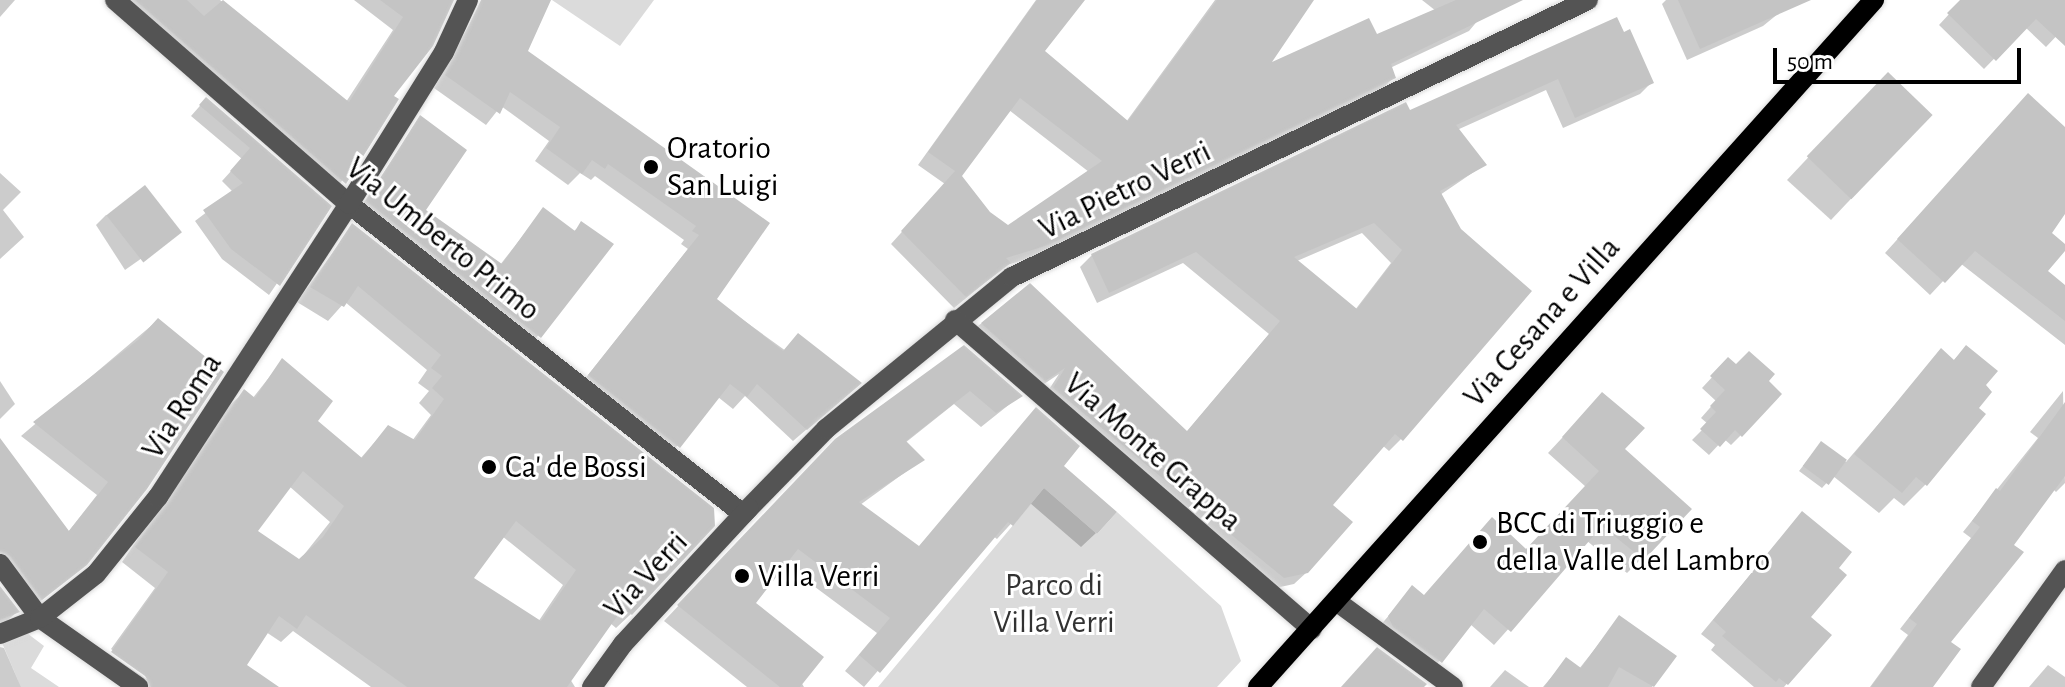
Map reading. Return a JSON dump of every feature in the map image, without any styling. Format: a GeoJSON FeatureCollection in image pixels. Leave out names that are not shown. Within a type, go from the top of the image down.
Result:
{"type":"FeatureCollection","features":[{"type":"Feature","properties":{"kind":"main road","name":"Via Cesana e Villa"},"geometry":{"type":"LineString","coordinates":[[1258,687],[1874,0]]}},
{"type":"Feature","properties":{"kind":"street","name":"Via Umberto Primo"},"geometry":{"type":"LineString","coordinates":[[115,0],[349,204],[746,511]]}},
{"type":"Feature","properties":{"kind":"street","name":"Via Roma"},"geometry":{"type":"LineString","coordinates":[[0,634],[40,618],[96,574],[158,497],[444,52],[468,0]]}},
{"type":"Feature","properties":{"kind":"street","name":"Via Pietro Verri"},"geometry":{"type":"LineString","coordinates":[[746,511],[826,429],[955,320],[1012,277],[1588,0]]}},
{"type":"Feature","properties":{"kind":"street","name":"Via Monte Grappa"},"geometry":{"type":"LineString","coordinates":[[955,320],[1312,629]]}},
{"type":"Feature","properties":{"kind":"street","name":"Via Verri"},"geometry":{"type":"LineString","coordinates":[[592,687],[623,644],[746,511]]}},
{"type":"Feature","properties":{"kind":"street"},"geometry":{"type":"LineString","coordinates":[[0,564],[40,618],[138,687]]}},
{"type":"Feature","properties":{"kind":"street"},"geometry":{"type":"LineString","coordinates":[[1981,687],[2065,570]]}},
{"type":"Feature","properties":{"kind":"street"},"geometry":{"type":"LineString","coordinates":[[1336,601],[1453,687]]}},
{"type":"Feature","properties":{"kind":"green space"},"geometry":{"type":"Polygon","coordinates":[[[552,0],[654,0],[620,46],[552,0]]]}},
{"type":"Feature","properties":{"kind":"green space","name":"Parco di Villa Verri"},"geometry":{"type":"Polygon","coordinates":[[[1044,488],[1097,534],[1117,512],[1221,606],[1241,661],[1217,687],[878,687],[1044,488]]]}},
{"type":"Feature","properties":{"kind":"green space"},"geometry":{"type":"Polygon","coordinates":[[[19,627],[44,646],[31,668],[59,687],[21,687],[0,638],[19,627]]]}},
{"type":"Feature","properties":{"kind":"building"},"geometry":{"type":"Polygon","coordinates":[[[135,0],[187,0],[204,16],[223,0],[349,102],[403,17],[380,0],[454,0],[433,46],[394,96],[399,99],[346,184],[135,0]]]}},
{"type":"Feature","properties":{"kind":"building"},"geometry":{"type":"Polygon","coordinates":[[[481,0],[551,0],[528,51],[770,223],[717,299],[783,351],[798,333],[862,383],[807,430],[757,384],[747,397],[730,384],[680,448],[588,375],[699,235],[692,231],[696,226],[608,164],[605,169],[592,160],[582,174],[546,148],[560,127],[510,92],[500,114],[445,75],[481,0]]]}},
{"type":"Feature","properties":{"kind":"building"},"geometry":{"type":"Polygon","coordinates":[[[1037,0],[1085,0],[1045,51],[1128,121],[1217,0],[1314,0],[1272,62],[1369,18],[1377,34],[1456,0],[1523,0],[1391,64],[1396,78],[1048,245],[1006,258],[1011,263],[966,297],[901,231],[955,171],[928,152],[1037,0]],[[1020,98],[962,176],[990,212],[1008,225],[1102,161],[1020,98]]]}},
{"type":"Feature","properties":{"kind":"building"},"geometry":{"type":"Polygon","coordinates":[[[1678,0],[1811,0],[1700,49],[1678,0]]]}},
{"type":"Feature","properties":{"kind":"building"},"geometry":{"type":"Polygon","coordinates":[[[1960,0],[2065,0],[2065,46],[2036,19],[1996,61],[1947,13],[1960,0]]]}},
{"type":"Feature","properties":{"kind":"building"},"geometry":{"type":"Polygon","coordinates":[[[1617,17],[1624,32],[1630,29],[1654,83],[1575,118],[1558,79],[1456,125],[1487,165],[1440,191],[1461,229],[1532,291],[1403,441],[1395,434],[1333,505],[1353,522],[1308,573],[1284,578],[1053,388],[1065,368],[1045,381],[981,323],[1030,283],[1187,431],[1280,321],[1196,252],[1109,293],[1091,254],[1406,102],[1410,110],[1617,17]],[[1374,223],[1294,257],[1357,309],[1402,250],[1374,223]]]}},
{"type":"Feature","properties":{"kind":"building"},"geometry":{"type":"Polygon","coordinates":[[[1888,72],[1933,115],[1851,199],[1807,156],[1888,72]]]}},
{"type":"Feature","properties":{"kind":"building"},"geometry":{"type":"Polygon","coordinates":[[[2028,93],[2065,127],[2065,214],[2052,233],[2065,244],[2065,251],[2048,271],[2065,285],[2065,321],[1975,251],[1945,283],[1897,239],[2028,93]]]}},
{"type":"Feature","properties":{"kind":"building"},"geometry":{"type":"Polygon","coordinates":[[[206,97],[332,206],[280,286],[231,249],[203,210],[243,183],[230,171],[250,148],[199,105],[206,97]]]}},
{"type":"Feature","properties":{"kind":"building"},"geometry":{"type":"Polygon","coordinates":[[[420,115],[467,150],[426,210],[502,264],[543,207],[575,231],[581,221],[614,244],[541,338],[366,201],[420,115]]]}},
{"type":"Feature","properties":{"kind":"building"},"geometry":{"type":"Polygon","coordinates":[[[145,185],[182,232],[143,262],[106,215],[145,185]]]}},
{"type":"Feature","properties":{"kind":"building"},"geometry":{"type":"Polygon","coordinates":[[[352,223],[714,508],[715,526],[632,615],[623,608],[567,687],[407,687],[306,615],[297,629],[279,616],[247,665],[279,687],[151,687],[145,676],[111,652],[168,572],[135,547],[244,389],[255,398],[282,358],[333,401],[318,421],[362,458],[388,425],[415,440],[444,399],[432,388],[442,376],[431,368],[441,355],[358,286],[344,307],[310,287],[352,223]],[[303,471],[258,531],[299,559],[323,537],[344,506],[303,471]],[[516,521],[474,578],[541,621],[576,570],[516,521]]]}},
{"type":"Feature","properties":{"kind":"building"},"geometry":{"type":"Polygon","coordinates":[[[158,318],[224,372],[147,489],[87,565],[42,600],[10,556],[0,551],[0,438],[69,531],[108,482],[33,422],[138,340],[158,318]]]}},
{"type":"Feature","properties":{"kind":"building"},"geometry":{"type":"Polygon","coordinates":[[[964,345],[1023,396],[996,413],[970,391],[906,441],[925,460],[859,502],[919,546],[1036,407],[1080,446],[1064,466],[1117,512],[1097,534],[1044,488],[1013,526],[1008,522],[880,673],[859,655],[890,618],[798,549],[756,603],[824,657],[800,687],[780,687],[677,605],[835,439],[964,345]]]}},
{"type":"Feature","properties":{"kind":"building"},"geometry":{"type":"Polygon","coordinates":[[[1966,345],[1998,371],[1986,385],[1992,392],[1979,408],[1986,414],[1927,486],[1916,477],[1902,493],[1854,454],[1941,348],[1954,360],[1966,345]]]}},
{"type":"Feature","properties":{"kind":"building"},"geometry":{"type":"Polygon","coordinates":[[[1749,351],[1775,374],[1769,381],[1782,394],[1742,437],[1735,430],[1720,447],[1700,429],[1716,412],[1710,406],[1725,390],[1710,376],[1728,357],[1736,364],[1749,351]]]}},
{"type":"Feature","properties":{"kind":"building"},"geometry":{"type":"Polygon","coordinates":[[[1602,392],[1645,428],[1625,449],[1692,509],[1644,560],[1602,526],[1511,632],[1484,609],[1442,663],[1393,627],[1388,616],[1412,585],[1424,595],[1492,517],[1526,549],[1599,471],[1562,437],[1602,392]]]}},
{"type":"Feature","properties":{"kind":"building"},"geometry":{"type":"Polygon","coordinates":[[[2065,402],[2065,476],[2014,545],[2024,552],[1951,642],[1961,649],[1933,687],[1871,687],[1917,624],[1909,618],[1980,527],[1972,521],[1996,488],[2000,491],[2065,402]]]}},
{"type":"Feature","properties":{"kind":"building"},"geometry":{"type":"Polygon","coordinates":[[[1821,441],[1847,460],[1829,485],[1803,466],[1821,441]]]}},
{"type":"Feature","properties":{"kind":"building"},"geometry":{"type":"Polygon","coordinates":[[[1802,511],[1852,552],[1839,568],[1847,575],[1811,617],[1832,635],[1788,685],[1779,678],[1776,682],[1722,636],[1726,632],[1713,620],[1802,511]]]}},
{"type":"Feature","properties":{"kind":"building"},"geometry":{"type":"Polygon","coordinates":[[[0,586],[20,612],[0,620],[0,586]]]}},
{"type":"Feature","properties":{"kind":"building"},"geometry":{"type":"Polygon","coordinates":[[[1619,615],[1677,656],[1654,687],[1619,667],[1608,687],[1544,687],[1566,657],[1581,668],[1619,615]]]}},
{"type":"Feature","properties":{"kind":"building"},"geometry":{"type":"Polygon","coordinates":[[[1377,647],[1427,684],[1424,687],[1341,687],[1377,647]]]}},
{"type":"Feature","properties":{"kind":"place","name":"Oratorio San Luigi"},"geometry":{"type":"Point","coordinates":[651,167]}},
{"type":"Feature","properties":{"kind":"place","name":"Ca' de Bossi"},"geometry":{"type":"Point","coordinates":[489,467]}},
{"type":"Feature","properties":{"kind":"place","name":"BCC di Triuggio e della Valle del Lambro"},"geometry":{"type":"Point","coordinates":[1480,542]}},
{"type":"Feature","properties":{"kind":"place","name":"Villa Verri"},"geometry":{"type":"Point","coordinates":[742,576]}}]}
